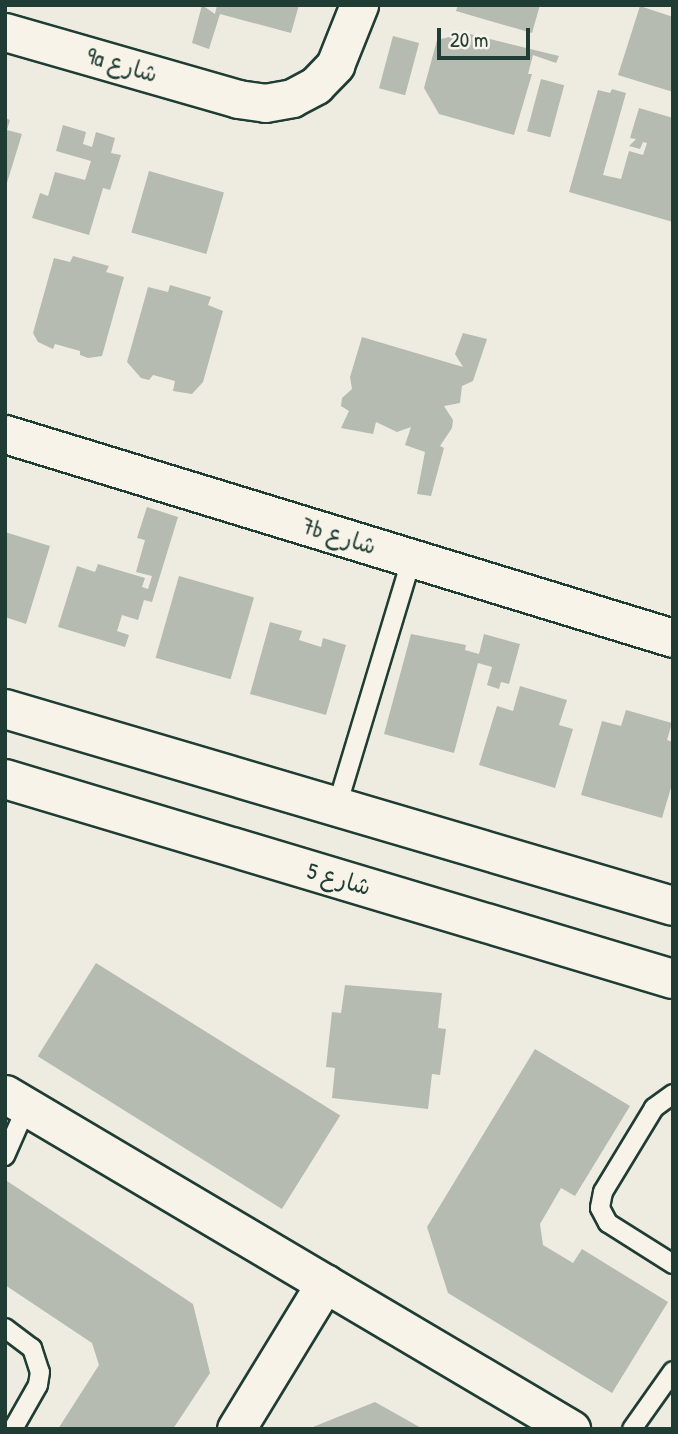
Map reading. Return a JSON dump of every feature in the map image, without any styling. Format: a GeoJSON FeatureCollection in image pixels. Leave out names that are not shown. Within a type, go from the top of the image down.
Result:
{"type":"FeatureCollection","features":[{"type":"Feature","properties":{"kind":"street","name":"9a شارع"},"geometry":{"type":"LineString","coordinates":[[5,32],[238,99],[265,103],[292,98],[316,85],[335,65],[359,5]]}},
{"type":"Feature","properties":{"kind":"street","name":"7b شارع"},"geometry":{"type":"LineString","coordinates":[[5,434],[673,638]]}},
{"type":"Feature","properties":{"kind":"street"},"geometry":{"type":"LineString","coordinates":[[5,709],[673,906]]}},
{"type":"Feature","properties":{"kind":"street","name":"شارع 5"},"geometry":{"type":"LineString","coordinates":[[5,779],[673,979]]}},
{"type":"Feature","properties":{"kind":"street"},"geometry":{"type":"LineString","coordinates":[[16,1100],[570,1429]]}},
{"type":"Feature","properties":{"kind":"street"},"geometry":{"type":"LineString","coordinates":[[236,1429],[325,1283]]}},
{"type":"Feature","properties":{"kind":"lane"},"geometry":{"type":"LineString","coordinates":[[337,806],[412,558]]}},
{"type":"Feature","properties":{"kind":"lane"},"geometry":{"type":"LineString","coordinates":[[673,1094],[653,1108],[603,1192],[600,1208],[608,1223],[673,1264]]}},
{"type":"Feature","properties":{"kind":"lane"},"geometry":{"type":"LineString","coordinates":[[5,1156],[16,1100]]}},
{"type":"Feature","properties":{"kind":"lane"},"geometry":{"type":"LineString","coordinates":[[5,1328],[32,1348],[40,1372],[38,1385],[13,1429]]}},
{"type":"Feature","properties":{"kind":"lane"},"geometry":{"type":"LineString","coordinates":[[632,1429],[673,1371]]}},
{"type":"Feature","properties":{"kind":"building"},"geometry":{"type":"Polygon","coordinates":[[[202,5],[215,14],[217,5],[299,5],[291,33],[220,14],[209,49],[192,43],[202,5]]]}},
{"type":"Feature","properties":{"kind":"building"},"geometry":{"type":"Polygon","coordinates":[[[458,5],[540,5],[532,33],[456,11],[458,5]]]}},
{"type":"Feature","properties":{"kind":"building"},"geometry":{"type":"Polygon","coordinates":[[[640,6],[673,17],[673,92],[618,75],[640,6]]]}},
{"type":"Feature","properties":{"kind":"building"},"geometry":{"type":"Polygon","coordinates":[[[466,33],[559,56],[556,63],[533,55],[528,74],[532,74],[514,135],[439,114],[424,88],[437,40],[466,33]]]}},
{"type":"Feature","properties":{"kind":"building"},"geometry":{"type":"Polygon","coordinates":[[[393,36],[419,43],[405,95],[379,88],[393,36]]]}},
{"type":"Feature","properties":{"kind":"building"},"geometry":{"type":"Polygon","coordinates":[[[541,79],[564,85],[550,137],[527,131],[541,79]]]}},
{"type":"Feature","properties":{"kind":"building"},"geometry":{"type":"Polygon","coordinates":[[[612,89],[626,93],[603,175],[621,179],[629,151],[643,155],[647,143],[643,142],[640,149],[629,146],[636,139],[630,138],[639,108],[673,118],[673,222],[569,192],[598,90],[610,93],[612,89]]]}},
{"type":"Feature","properties":{"kind":"building"},"geometry":{"type":"Polygon","coordinates":[[[5,118],[10,120],[7,130],[22,134],[6,186],[5,118]]]}},
{"type":"Feature","properties":{"kind":"building"},"geometry":{"type":"Polygon","coordinates":[[[63,125],[86,132],[83,144],[92,147],[96,132],[115,138],[111,153],[121,155],[110,190],[103,188],[89,235],[32,218],[40,193],[48,196],[55,172],[85,180],[91,161],[56,151],[63,125]]]}},
{"type":"Feature","properties":{"kind":"building"},"geometry":{"type":"Polygon","coordinates":[[[149,171],[224,192],[206,254],[131,233],[149,171]]]}},
{"type":"Feature","properties":{"kind":"building"},"geometry":{"type":"Polygon","coordinates":[[[73,256],[109,266],[106,272],[124,277],[102,356],[88,358],[80,355],[80,351],[55,344],[53,349],[38,342],[33,333],[54,258],[70,262],[73,256]]]}},
{"type":"Feature","properties":{"kind":"building"},"geometry":{"type":"Polygon","coordinates":[[[170,285],[211,297],[208,305],[223,311],[203,382],[192,394],[173,391],[175,381],[153,375],[149,380],[141,378],[127,362],[148,287],[168,292],[170,285]]]}},
{"type":"Feature","properties":{"kind":"building"},"geometry":{"type":"Polygon","coordinates":[[[463,333],[487,339],[473,381],[462,386],[460,403],[444,406],[453,420],[452,428],[440,446],[444,448],[431,496],[417,494],[425,452],[405,445],[411,427],[397,432],[376,422],[373,434],[341,428],[349,411],[341,406],[342,398],[352,389],[350,377],[362,337],[463,367],[455,354],[463,333]]]}},
{"type":"Feature","properties":{"kind":"building"},"geometry":{"type":"Polygon","coordinates":[[[147,507],[178,517],[152,602],[144,600],[138,620],[122,615],[117,631],[129,635],[125,647],[58,627],[77,566],[95,572],[98,564],[145,578],[142,587],[148,589],[152,576],[136,572],[145,540],[137,538],[147,507]]]}},
{"type":"Feature","properties":{"kind":"building"},"geometry":{"type":"Polygon","coordinates":[[[5,532],[50,546],[26,624],[5,617],[5,532]]]}},
{"type":"Feature","properties":{"kind":"building"},"geometry":{"type":"Polygon","coordinates":[[[179,576],[254,597],[231,679],[156,658],[179,576]]]}},
{"type":"Feature","properties":{"kind":"building"},"geometry":{"type":"Polygon","coordinates":[[[270,622],[302,631],[299,640],[321,647],[323,638],[346,645],[326,715],[250,694],[270,622]]]}},
{"type":"Feature","properties":{"kind":"building"},"geometry":{"type":"Polygon","coordinates":[[[411,634],[466,645],[465,650],[479,654],[484,634],[520,644],[509,684],[501,682],[499,689],[487,685],[492,667],[478,663],[454,753],[384,734],[411,634]]]}},
{"type":"Feature","properties":{"kind":"building"},"geometry":{"type":"Polygon","coordinates":[[[520,686],[567,700],[559,725],[573,729],[555,788],[479,765],[497,706],[513,711],[520,686]]]}},
{"type":"Feature","properties":{"kind":"building"},"geometry":{"type":"Polygon","coordinates":[[[626,710],[672,723],[667,740],[673,742],[673,781],[662,818],[581,795],[602,721],[621,726],[626,710]]]}},
{"type":"Feature","properties":{"kind":"building"},"geometry":{"type":"Polygon","coordinates":[[[96,963],[340,1116],[282,1209],[38,1056],[96,963]]]}},
{"type":"Feature","properties":{"kind":"building"},"geometry":{"type":"Polygon","coordinates":[[[345,985],[442,993],[438,1028],[446,1029],[440,1075],[432,1074],[428,1109],[332,1098],[335,1068],[326,1067],[332,1012],[341,1013],[345,985]]]}},
{"type":"Feature","properties":{"kind":"building"},"geometry":{"type":"Polygon","coordinates":[[[535,1049],[630,1106],[575,1196],[561,1188],[540,1224],[543,1245],[573,1263],[582,1249],[668,1302],[612,1393],[448,1293],[427,1227],[535,1049]]]}},
{"type":"Feature","properties":{"kind":"building"},"geometry":{"type":"Polygon","coordinates":[[[7,1181],[193,1304],[210,1373],[173,1429],[58,1429],[99,1365],[92,1343],[5,1285],[7,1181]]]}},
{"type":"Feature","properties":{"kind":"building"},"geometry":{"type":"Polygon","coordinates":[[[375,1402],[423,1429],[308,1429],[375,1402]]]}}]}
